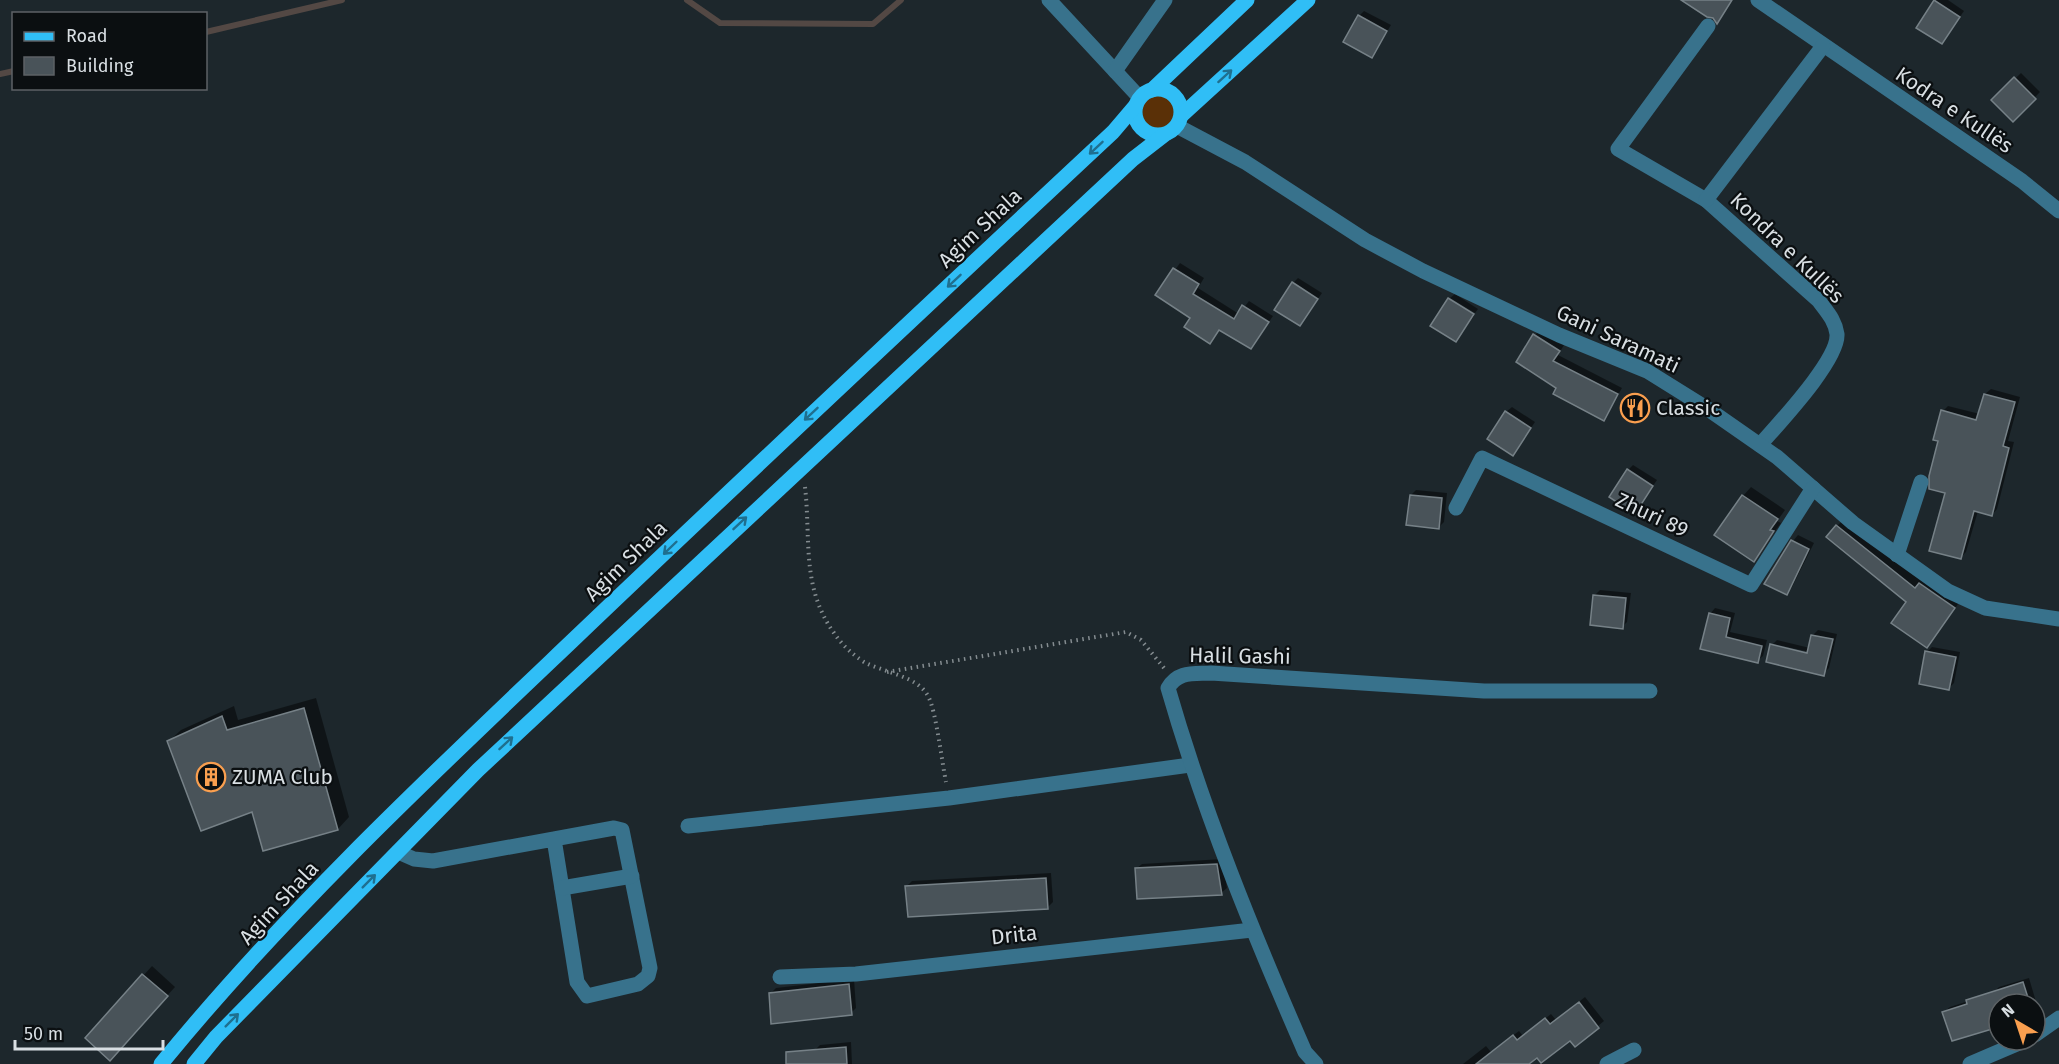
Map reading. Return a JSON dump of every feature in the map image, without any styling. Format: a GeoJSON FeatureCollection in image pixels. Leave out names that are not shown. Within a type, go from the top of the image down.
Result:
{"type":"FeatureCollection","features":[{"type":"Feature","properties":{"kind":"main road","name":"Agim Shala"},"geometry":{"type":"LineString","coordinates":[[161,1064],[198,1020],[325,883],[460,747],[1113,132],[1143,98],[1247,0]]}},
{"type":"Feature","properties":{"kind":"main road"},"geometry":{"type":"LineString","coordinates":[[194,1064],[216,1037],[478,770],[795,471],[1133,159],[1164,135],[1308,0]]}},
{"type":"Feature","properties":{"kind":"main road"},"geometry":{"type":"LineString","coordinates":[[1164,135],[1153,135],[1140,126],[1136,120],[1143,98],[1167,90],[1178,100],[1179,121]]}},
{"type":"Feature","properties":{"kind":"street"},"geometry":{"type":"LineString","coordinates":[[1049,0],[1143,98]]}},
{"type":"Feature","properties":{"kind":"street"},"geometry":{"type":"LineString","coordinates":[[1115,71],[1165,0]]}},
{"type":"Feature","properties":{"kind":"street","name":"Kodra e Kullës"},"geometry":{"type":"LineString","coordinates":[[1758,0],[2022,181],[2059,210]]}},
{"type":"Feature","properties":{"kind":"street","name":"Kondra e Kullës"},"geometry":{"type":"LineString","coordinates":[[1708,26],[1618,149],[1706,200],[1819,302],[1832,318],[1837,336],[1828,362],[1760,445]]}},
{"type":"Feature","properties":{"kind":"street"},"geometry":{"type":"LineString","coordinates":[[1706,200],[1823,46]]}},
{"type":"Feature","properties":{"kind":"street","name":"Gani Saramati"},"geometry":{"type":"LineString","coordinates":[[1179,121],[1365,240],[1423,271],[1559,334],[1647,371],[1760,445],[1897,555],[1948,591],[1985,608],[2059,619]]}},
{"type":"Feature","properties":{"kind":"street","name":"Zhuri 89"},"geometry":{"type":"LineString","coordinates":[[1456,508],[1482,458],[1751,585],[1813,488]]}},
{"type":"Feature","properties":{"kind":"street"},"geometry":{"type":"LineString","coordinates":[[1897,555],[1921,482]]}},
{"type":"Feature","properties":{"kind":"street","name":"Halil Gashi"},"geometry":{"type":"LineString","coordinates":[[1316,1064],[1305,1052],[1252,930],[1190,765],[1168,688],[1173,679],[1182,674],[1211,673],[1484,691],[1650,691]]}},
{"type":"Feature","properties":{"kind":"street"},"geometry":{"type":"LineString","coordinates":[[688,826],[949,798],[1190,765]]}},
{"type":"Feature","properties":{"kind":"street"},"geometry":{"type":"LineString","coordinates":[[398,852],[414,859],[433,861],[614,828],[622,830],[650,968],[648,976],[638,984],[587,996],[577,982],[554,839]]}},
{"type":"Feature","properties":{"kind":"street"},"geometry":{"type":"LineString","coordinates":[[562,888],[632,876]]}},
{"type":"Feature","properties":{"kind":"street","name":"Drita"},"geometry":{"type":"LineString","coordinates":[[780,976],[855,974],[1252,930]]}},
{"type":"Feature","properties":{"kind":"street"},"geometry":{"type":"LineString","coordinates":[[1607,1064],[1634,1050]]}},
{"type":"Feature","properties":{"kind":"street"},"geometry":{"type":"LineString","coordinates":[[1970,1064],[1998,1052]]}},
{"type":"Feature","properties":{"kind":"path"},"geometry":{"type":"LineString","coordinates":[[795,471],[805,485],[809,520],[807,558],[823,615],[848,650],[886,672],[916,684],[928,695],[949,798]]}},
{"type":"Feature","properties":{"kind":"path"},"geometry":{"type":"LineString","coordinates":[[886,672],[1125,632],[1141,640],[1173,679]]}},
{"type":"Feature","properties":{"kind":"shaded area"},"geometry":{"type":"Polygon","coordinates":[[[1159,95],[1171,100],[1176,112],[1171,124],[1159,129],[1147,124],[1142,112],[1147,100],[1159,95]]]}},
{"type":"Feature","properties":{"kind":"building"},"geometry":{"type":"Polygon","coordinates":[[[1681,0],[1732,0],[1717,24],[1713,18],[1707,17],[1681,0]]]}},
{"type":"Feature","properties":{"kind":"building"},"geometry":{"type":"Polygon","coordinates":[[[1934,0],[1960,17],[1942,44],[1916,28],[1934,0]]]}},
{"type":"Feature","properties":{"kind":"building"},"geometry":{"type":"Polygon","coordinates":[[[1358,15],[1387,31],[1372,58],[1343,42],[1358,15]]]}},
{"type":"Feature","properties":{"kind":"building"},"geometry":{"type":"Polygon","coordinates":[[[2014,77],[2036,99],[2013,122],[1991,100],[2014,77]]]}},
{"type":"Feature","properties":{"kind":"building"},"geometry":{"type":"Polygon","coordinates":[[[1173,268],[1199,284],[1193,294],[1234,319],[1242,305],[1269,322],[1251,349],[1219,330],[1210,344],[1184,327],[1190,318],[1155,295],[1173,268]]]}},
{"type":"Feature","properties":{"kind":"building"},"geometry":{"type":"Polygon","coordinates":[[[1292,282],[1318,299],[1300,326],[1274,310],[1292,282]]]}},
{"type":"Feature","properties":{"kind":"building"},"geometry":{"type":"Polygon","coordinates":[[[1448,298],[1474,314],[1456,342],[1430,326],[1448,298]]]}},
{"type":"Feature","properties":{"kind":"building"},"geometry":{"type":"Polygon","coordinates":[[[1533,334],[1560,351],[1553,361],[1618,394],[1604,421],[1553,394],[1556,388],[1516,362],[1533,334]]]}},
{"type":"Feature","properties":{"kind":"building"},"geometry":{"type":"Polygon","coordinates":[[[1984,394],[2015,402],[2003,446],[2009,448],[1992,516],[1974,511],[1961,559],[1929,551],[1945,493],[1929,489],[1929,476],[1938,441],[1933,440],[1941,410],[1976,420],[1984,394]]]}},
{"type":"Feature","properties":{"kind":"building"},"geometry":{"type":"Polygon","coordinates":[[[1505,411],[1531,428],[1513,456],[1487,439],[1505,411]]]}},
{"type":"Feature","properties":{"kind":"building"},"geometry":{"type":"Polygon","coordinates":[[[1627,469],[1653,486],[1635,514],[1609,497],[1627,469]]]}},
{"type":"Feature","properties":{"kind":"building"},"geometry":{"type":"Polygon","coordinates":[[[1410,495],[1442,498],[1439,529],[1406,525],[1410,495]]]}},
{"type":"Feature","properties":{"kind":"building"},"geometry":{"type":"Polygon","coordinates":[[[1742,495],[1778,519],[1770,530],[1774,531],[1754,562],[1714,535],[1742,495]]]}},
{"type":"Feature","properties":{"kind":"building"},"geometry":{"type":"Polygon","coordinates":[[[1836,525],[1915,588],[1919,583],[1955,608],[1927,648],[1891,623],[1906,602],[1826,537],[1836,525]]]}},
{"type":"Feature","properties":{"kind":"building"},"geometry":{"type":"Polygon","coordinates":[[[1791,540],[1809,549],[1787,595],[1764,584],[1791,540]]]}},
{"type":"Feature","properties":{"kind":"building"},"geometry":{"type":"Polygon","coordinates":[[[1593,595],[1626,598],[1623,629],[1590,625],[1593,595]]]}},
{"type":"Feature","properties":{"kind":"building"},"geometry":{"type":"Polygon","coordinates":[[[1709,613],[1730,618],[1726,637],[1762,646],[1758,663],[1700,649],[1709,613]]]}},
{"type":"Feature","properties":{"kind":"building"},"geometry":{"type":"Polygon","coordinates":[[[1811,635],[1833,639],[1824,676],[1766,662],[1770,644],[1807,653],[1811,635]]]}},
{"type":"Feature","properties":{"kind":"building"},"geometry":{"type":"Polygon","coordinates":[[[1925,651],[1956,657],[1949,690],[1919,684],[1925,651]]]}},
{"type":"Feature","properties":{"kind":"building"},"geometry":{"type":"Polygon","coordinates":[[[304,708],[338,830],[263,851],[252,812],[201,831],[167,741],[222,716],[227,730],[304,708]]]}},
{"type":"Feature","properties":{"kind":"building"},"geometry":{"type":"Polygon","coordinates":[[[1217,864],[1222,895],[1137,899],[1135,868],[1217,864]]]}},
{"type":"Feature","properties":{"kind":"building"},"geometry":{"type":"Polygon","coordinates":[[[1046,878],[1048,909],[908,917],[905,886],[1046,878]]]}},
{"type":"Feature","properties":{"kind":"building"},"geometry":{"type":"Polygon","coordinates":[[[142,974],[168,996],[110,1061],[85,1038],[142,974]]]}},
{"type":"Feature","properties":{"kind":"building"},"geometry":{"type":"Polygon","coordinates":[[[2023,982],[2026,992],[1991,992],[2023,982]]]}},
{"type":"Feature","properties":{"kind":"building"},"geometry":{"type":"Polygon","coordinates":[[[849,984],[852,1015],[771,1024],[769,993],[849,984]]]}},
{"type":"Feature","properties":{"kind":"building"},"geometry":{"type":"Polygon","coordinates":[[[1987,993],[1987,1031],[1952,1041],[1942,1012],[1967,1004],[1966,1000],[1987,993]]]}},
{"type":"Feature","properties":{"kind":"building"},"geometry":{"type":"Polygon","coordinates":[[[1579,1002],[1599,1028],[1575,1047],[1570,1041],[1541,1063],[1537,1058],[1529,1064],[1476,1064],[1513,1035],[1517,1040],[1545,1018],[1550,1024],[1579,1002]]]}},
{"type":"Feature","properties":{"kind":"building"},"geometry":{"type":"Polygon","coordinates":[[[846,1047],[847,1064],[786,1064],[786,1052],[846,1047]]]}},
{"type":"Feature","properties":{"kind":"waterway"},"geometry":{"type":"LineString","coordinates":[[207,32],[342,0]]}},
{"type":"Feature","properties":{"kind":"waterway"},"geometry":{"type":"LineString","coordinates":[[687,0],[720,23],[873,24],[901,0]]}},
{"type":"Feature","properties":{"kind":"waterway"},"geometry":{"type":"LineString","coordinates":[[0,74],[12,71]]}},
{"type":"Feature","properties":{"kind":"place","name":"Classic"},"geometry":{"type":"Point","coordinates":[1635,408]}},
{"type":"Feature","properties":{"kind":"place","name":"ZUMA Club"},"geometry":{"type":"Point","coordinates":[211,777]}}]}
